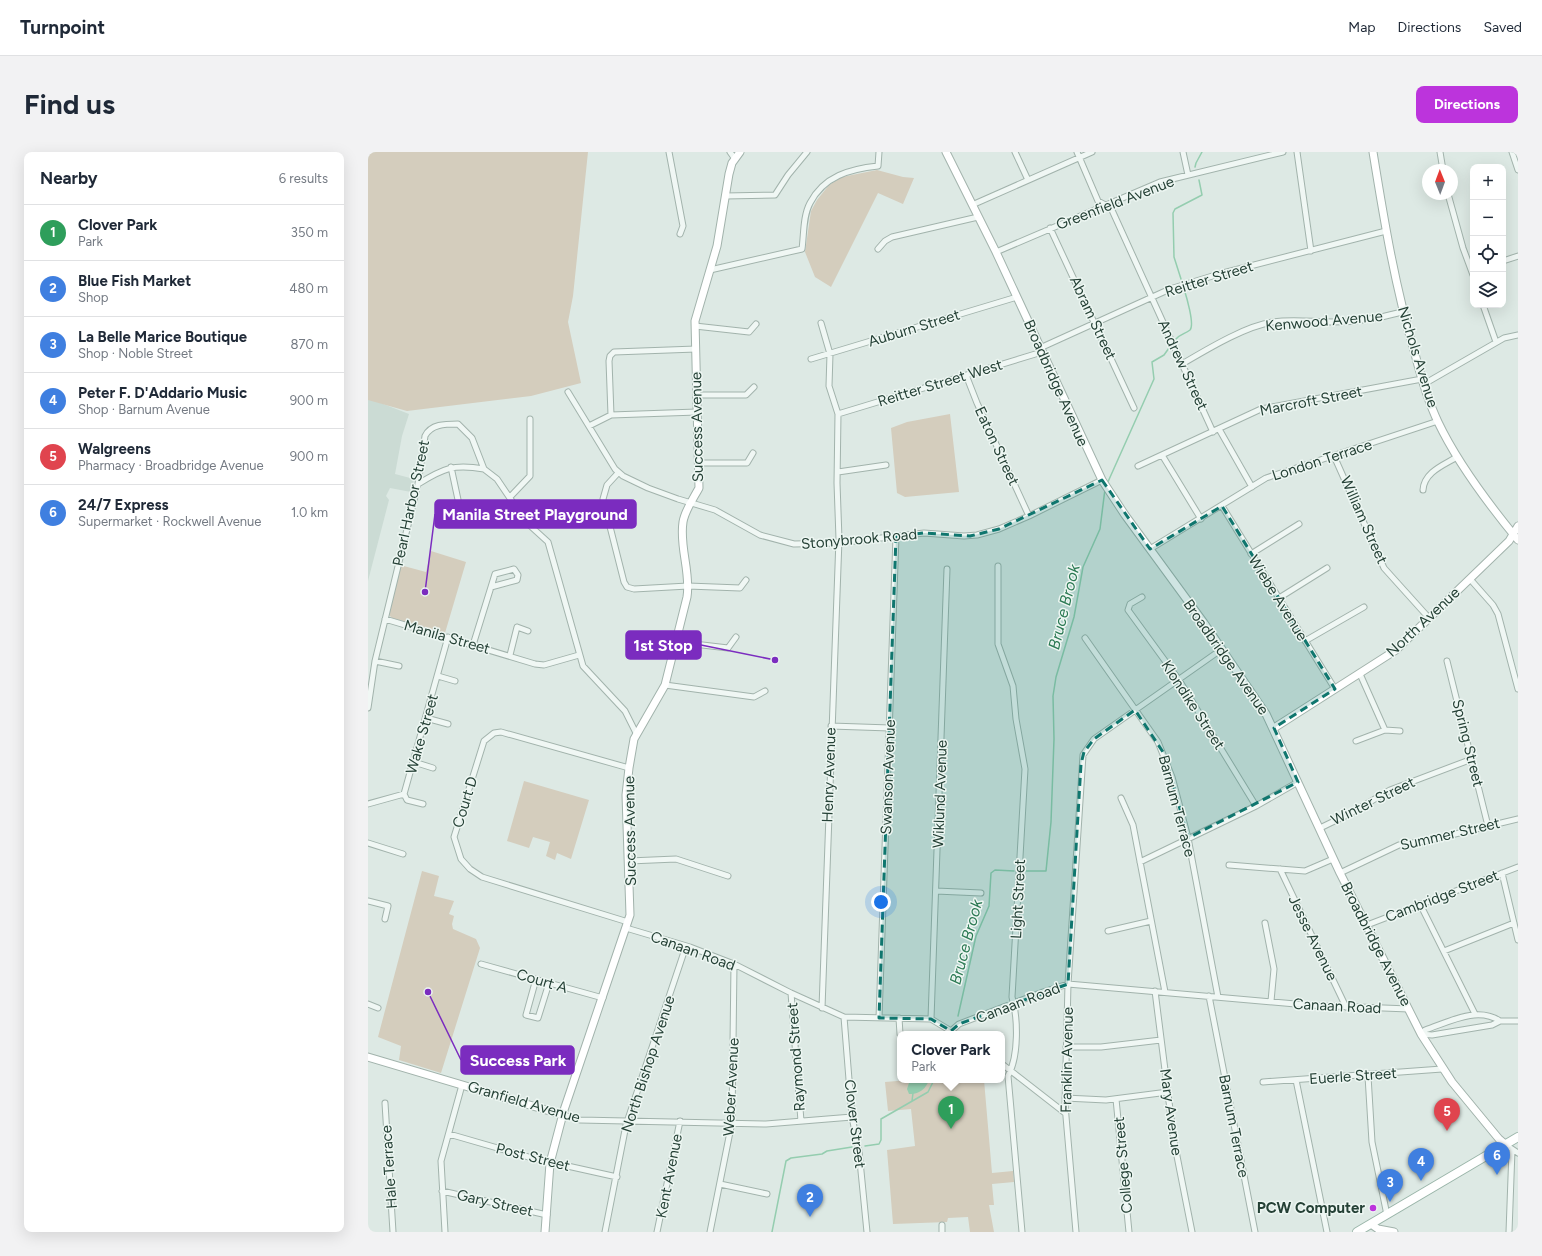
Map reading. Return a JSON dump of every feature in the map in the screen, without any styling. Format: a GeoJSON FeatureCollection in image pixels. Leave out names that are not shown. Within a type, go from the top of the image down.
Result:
{"type":"FeatureCollection","features":[{"type":"Feature","properties":{"kind":"main road"},"geometry":{"type":"LineString","coordinates":[[1357,1232],[1509,1147],[1518,1137]]}},
{"type":"Feature","properties":{"kind":"street"},"geometry":{"type":"LineString","coordinates":[[669,152],[683,226],[680,234]]}},
{"type":"Feature","properties":{"kind":"street"},"geometry":{"type":"LineString","coordinates":[[730,152],[735,159]]}},
{"type":"Feature","properties":{"kind":"street","name":"Success Avenue"},"geometry":{"type":"LineString","coordinates":[[545,1232],[550,1162],[563,1115],[627,925],[631,902],[626,795],[629,768],[636,733],[664,685],[677,642],[688,586],[682,530],[685,515],[698,488],[699,463],[695,326],[698,309],[717,246],[729,174],[735,159],[740,152]]}},
{"type":"Feature","properties":{"kind":"street"},"geometry":{"type":"LineString","coordinates":[[725,196],[775,195],[788,175],[807,152]]}},
{"type":"Feature","properties":{"kind":"street"},"geometry":{"type":"LineString","coordinates":[[710,270],[802,249],[810,204],[819,190],[830,180],[844,173],[858,168],[878,166],[879,152]]}},
{"type":"Feature","properties":{"kind":"street","name":"Broadbridge Avenue"},"geometry":{"type":"LineString","coordinates":[[946,152],[996,252],[1103,481],[1222,649],[1274,728],[1333,859],[1421,1034],[1442,1069],[1499,1139],[1518,1152]]}},
{"type":"Feature","properties":{"kind":"street"},"geometry":{"type":"LineString","coordinates":[[1015,152],[1028,180]]}},
{"type":"Feature","properties":{"kind":"street","name":"Andrew Street"},"geometry":{"type":"LineString","coordinates":[[1077,152],[1098,201],[1111,208],[1213,432]]}},
{"type":"Feature","properties":{"kind":"street"},"geometry":{"type":"LineString","coordinates":[[972,205],[1092,152]]}},
{"type":"Feature","properties":{"kind":"street"},"geometry":{"type":"LineString","coordinates":[[1183,152],[1188,175]]}},
{"type":"Feature","properties":{"kind":"street","name":"Greenfield Avenue"},"geometry":{"type":"LineString","coordinates":[[996,252],[1105,204],[1160,182],[1283,152]]}},
{"type":"Feature","properties":{"kind":"street"},"geometry":{"type":"LineString","coordinates":[[1297,152],[1311,251]]}},
{"type":"Feature","properties":{"kind":"street","name":"Nichols Avenue"},"geometry":{"type":"LineString","coordinates":[[1373,152],[1386,231],[1402,312],[1423,382],[1438,421],[1458,457],[1516,538]]}},
{"type":"Feature","properties":{"kind":"street"},"geometry":{"type":"LineString","coordinates":[[1440,152],[1442,164]]}},
{"type":"Feature","properties":{"kind":"street"},"geometry":{"type":"LineString","coordinates":[[1512,152],[1518,170]]}},
{"type":"Feature","properties":{"kind":"street"},"geometry":{"type":"LineString","coordinates":[[1450,200],[1470,266]]}},
{"type":"Feature","properties":{"kind":"street"},"geometry":{"type":"LineString","coordinates":[[878,249],[886,240],[895,236],[978,217]]}},
{"type":"Feature","properties":{"kind":"street","name":"Abram Street"},"geometry":{"type":"LineString","coordinates":[[1050,228],[1134,408]]}},
{"type":"Feature","properties":{"kind":"street","name":"Reitter Street"},"geometry":{"type":"LineString","coordinates":[[1041,350],[1095,323],[1187,283],[1386,231]]}},
{"type":"Feature","properties":{"kind":"street"},"geometry":{"type":"LineString","coordinates":[[1506,260],[1518,256]]}},
{"type":"Feature","properties":{"kind":"street","name":"Auburn Street"},"geometry":{"type":"LineString","coordinates":[[811,359],[1017,297]]}},
{"type":"Feature","properties":{"kind":"street"},"geometry":{"type":"LineString","coordinates":[[1484,308],[1496,342]]}},
{"type":"Feature","properties":{"kind":"street","name":"Kenwood Avenue"},"geometry":{"type":"LineString","coordinates":[[1182,364],[1236,336],[1264,324],[1301,320],[1332,322],[1356,321],[1402,312]]}},
{"type":"Feature","properties":{"kind":"street","name":"Henry Avenue"},"geometry":{"type":"LineString","coordinates":[[821,323],[830,354],[829,386],[838,414],[838,543],[822,1008]]}},
{"type":"Feature","properties":{"kind":"street"},"geometry":{"type":"LineString","coordinates":[[695,326],[749,332],[756,324]]}},
{"type":"Feature","properties":{"kind":"street","name":"Marcroft Street"},"geometry":{"type":"LineString","coordinates":[[1138,466],[1261,409],[1423,382],[1504,338],[1518,335]]}},
{"type":"Feature","properties":{"kind":"street"},"geometry":{"type":"LineString","coordinates":[[611,415],[609,361],[610,356],[614,352],[696,348]]}},
{"type":"Feature","properties":{"kind":"street","name":"Reitter Street West"},"geometry":{"type":"LineString","coordinates":[[838,414],[966,375],[1041,350]]}},
{"type":"Feature","properties":{"kind":"street","name":"Eaton Street"},"geometry":{"type":"LineString","coordinates":[[966,375],[977,403],[1029,516]]}},
{"type":"Feature","properties":{"kind":"street"},"geometry":{"type":"LineString","coordinates":[[697,395],[746,395],[754,387]]}},
{"type":"Feature","properties":{"kind":"street"},"geometry":{"type":"LineString","coordinates":[[568,392],[618,473],[606,485],[603,499],[626,585],[634,589],[688,586],[740,588],[746,580]]}},
{"type":"Feature","properties":{"kind":"street"},"geometry":{"type":"LineString","coordinates":[[589,426],[611,415],[697,412]]}},
{"type":"Feature","properties":{"kind":"street"},"geometry":{"type":"LineString","coordinates":[[510,497],[530,476],[530,419]]}},
{"type":"Feature","properties":{"kind":"street","name":"London Terrace"},"geometry":{"type":"LineString","coordinates":[[1150,549],[1252,487],[1278,473],[1438,421]]}},
{"type":"Feature","properties":{"kind":"street","name":"Pearl Harbor Street"},"geometry":{"type":"LineString","coordinates":[[368,708],[375,661],[418,484],[425,436],[428,430],[435,427],[448,424],[458,424],[466,430],[472,438],[484,469],[497,479],[526,522],[548,542],[552,552],[579,655],[585,671],[625,711],[636,733]]}},
{"type":"Feature","properties":{"kind":"street"},"geometry":{"type":"LineString","coordinates":[[1219,429],[1252,487]]}},
{"type":"Feature","properties":{"kind":"street"},"geometry":{"type":"LineString","coordinates":[[699,463],[747,463],[753,453]]}},
{"type":"Feature","properties":{"kind":"street"},"geometry":{"type":"LineString","coordinates":[[1162,455],[1200,519]]}},
{"type":"Feature","properties":{"kind":"street","name":"William Street"},"geometry":{"type":"LineString","coordinates":[[1334,456],[1384,568],[1429,618]]}},
{"type":"Feature","properties":{"kind":"street"},"geometry":{"type":"LineString","coordinates":[[1423,490],[1428,476],[1458,457]]}},
{"type":"Feature","properties":{"kind":"street"},"geometry":{"type":"LineString","coordinates":[[838,472],[886,465]]}},
{"type":"Feature","properties":{"kind":"street"},"geometry":{"type":"LineString","coordinates":[[418,484],[433,474],[451,467],[466,466],[484,469]]}},
{"type":"Feature","properties":{"kind":"street"},"geometry":{"type":"LineString","coordinates":[[451,467],[463,523]]}},
{"type":"Feature","properties":{"kind":"street","name":"Stonybrook Road"},"geometry":{"type":"LineString","coordinates":[[618,473],[648,488],[715,510],[748,528],[771,538],[794,544],[838,543],[924,533],[970,536],[999,529],[1103,481]]}},
{"type":"Feature","properties":{"kind":"street","name":"Wiebe Avenue"},"geometry":{"type":"LineString","coordinates":[[1222,506],[1335,689]]}},
{"type":"Feature","properties":{"kind":"street"},"geometry":{"type":"LineString","coordinates":[[1251,554],[1299,524]]}},
{"type":"Feature","properties":{"kind":"street","name":"North Avenue"},"geometry":{"type":"LineString","coordinates":[[1274,728],[1396,650],[1470,579],[1516,538],[1518,526]]}},
{"type":"Feature","properties":{"kind":"street","name":"Swanson Avenue"},"geometry":{"type":"LineString","coordinates":[[879,1018],[896,536]]}},
{"type":"Feature","properties":{"kind":"street","name":"Light Street"},"geometry":{"type":"LineString","coordinates":[[998,566],[998,644],[1013,686],[1017,730],[1025,769],[1012,996],[1016,1010],[1014,1064],[1008,1076],[1022,1232]]}},
{"type":"Feature","properties":{"kind":"street"},"geometry":{"type":"LineString","coordinates":[[1278,598],[1327,568]]}},
{"type":"Feature","properties":{"kind":"street"},"geometry":{"type":"LineString","coordinates":[[473,645],[495,574],[508,569],[514,569],[517,572],[517,580],[491,587]]}},
{"type":"Feature","properties":{"kind":"street","name":"Wiklund Avenue"},"geometry":{"type":"LineString","coordinates":[[931,1019],[947,569]]}},
{"type":"Feature","properties":{"kind":"street"},"geometry":{"type":"LineString","coordinates":[[1470,579],[1493,605],[1498,614],[1518,689]]}},
{"type":"Feature","properties":{"kind":"street","name":"Klondike Street"},"geometry":{"type":"LineString","coordinates":[[1142,598],[1128,606],[1128,610],[1179,680],[1256,806]]}},
{"type":"Feature","properties":{"kind":"street"},"geometry":{"type":"LineString","coordinates":[[1305,641],[1364,607]]}},
{"type":"Feature","properties":{"kind":"street","name":"Manila Street"},"geometry":{"type":"LineString","coordinates":[[385,619],[510,655],[534,664],[544,665],[579,655]]}},
{"type":"Feature","properties":{"kind":"street","name":"Manila Street"},"geometry":{"type":"LineString","coordinates":[[510,655],[516,627],[528,631]]}},
{"type":"Feature","properties":{"kind":"street"},"geometry":{"type":"LineString","coordinates":[[677,642],[728,648],[736,636]]}},
{"type":"Feature","properties":{"kind":"street","name":"Wake Street"},"geometry":{"type":"LineString","coordinates":[[368,804],[404,794],[448,637]]}},
{"type":"Feature","properties":{"kind":"street","name":"Barnum Terrace"},"geometry":{"type":"LineString","coordinates":[[1085,638],[1158,742],[1165,756],[1188,838],[1218,996]]}},
{"type":"Feature","properties":{"kind":"street"},"geometry":{"type":"LineString","coordinates":[[1135,710],[1222,649]]}},
{"type":"Feature","properties":{"kind":"street"},"geometry":{"type":"LineString","coordinates":[[375,661],[399,666]]}},
{"type":"Feature","properties":{"kind":"street","name":"Spring Street"},"geometry":{"type":"LineString","coordinates":[[1447,661],[1488,826]]}},
{"type":"Feature","properties":{"kind":"street"},"geometry":{"type":"LineString","coordinates":[[1360,674],[1385,730]]}},
{"type":"Feature","properties":{"kind":"street"},"geometry":{"type":"LineString","coordinates":[[438,676],[455,681]]}},
{"type":"Feature","properties":{"kind":"street"},"geometry":{"type":"LineString","coordinates":[[664,685],[754,697],[765,691]]}},
{"type":"Feature","properties":{"kind":"street","name":"Franklin Avenue"},"geometry":{"type":"LineString","coordinates":[[1076,1232],[1065,1113],[1065,1098],[1068,984],[1081,771],[1083,755],[1088,745],[1135,710]]}},
{"type":"Feature","properties":{"kind":"street"},"geometry":{"type":"LineString","coordinates":[[426,718],[448,724]]}},
{"type":"Feature","properties":{"kind":"street"},"geometry":{"type":"LineString","coordinates":[[831,726],[890,728]]}},
{"type":"Feature","properties":{"kind":"street"},"geometry":{"type":"LineString","coordinates":[[1356,741],[1385,730],[1400,731]]}},
{"type":"Feature","properties":{"kind":"street","name":"Court D"},"geometry":{"type":"LineString","coordinates":[[627,925],[482,877],[470,869],[461,859],[454,837],[484,741],[494,733],[501,732],[629,768]]}},
{"type":"Feature","properties":{"kind":"street","name":"Winter Street"},"geometry":{"type":"LineString","coordinates":[[1320,828],[1351,813],[1390,790],[1472,759]]}},
{"type":"Feature","properties":{"kind":"street"},"geometry":{"type":"LineString","coordinates":[[414,762],[433,768]]}},
{"type":"Feature","properties":{"kind":"street"},"geometry":{"type":"LineString","coordinates":[[1140,862],[1256,806],[1298,782]]}},
{"type":"Feature","properties":{"kind":"street"},"geometry":{"type":"LineString","coordinates":[[404,794],[407,800],[423,804]]}},
{"type":"Feature","properties":{"kind":"street"},"geometry":{"type":"LineString","coordinates":[[1121,798],[1133,825],[1165,992]]}},
{"type":"Feature","properties":{"kind":"street","name":"Summer Street"},"geometry":{"type":"LineString","coordinates":[[1340,873],[1399,845],[1426,841],[1518,819]]}},
{"type":"Feature","properties":{"kind":"street"},"geometry":{"type":"LineString","coordinates":[[368,843],[403,854]]}},
{"type":"Feature","properties":{"kind":"street"},"geometry":{"type":"LineString","coordinates":[[629,860],[676,859],[728,876]]}},
{"type":"Feature","properties":{"kind":"street"},"geometry":{"type":"LineString","coordinates":[[1229,865],[1309,870],[1333,859]]}},
{"type":"Feature","properties":{"kind":"street","name":"Cambridge Street"},"geometry":{"type":"LineString","coordinates":[[1367,925],[1518,867]]}},
{"type":"Feature","properties":{"kind":"street","name":"Jesse Avenue"},"geometry":{"type":"LineString","coordinates":[[1280,869],[1346,1007]]}},
{"type":"Feature","properties":{"kind":"street"},"geometry":{"type":"LineString","coordinates":[[1502,873],[1518,940]]}},
{"type":"Feature","properties":{"kind":"street"},"geometry":{"type":"LineString","coordinates":[[936,891],[981,893]]}},
{"type":"Feature","properties":{"kind":"street"},"geometry":{"type":"LineString","coordinates":[[368,902],[388,906],[385,919]]}},
{"type":"Feature","properties":{"kind":"street"},"geometry":{"type":"LineString","coordinates":[[1420,904],[1475,1014]]}},
{"type":"Feature","properties":{"kind":"street"},"geometry":{"type":"LineString","coordinates":[[1108,930],[1151,921]]}},
{"type":"Feature","properties":{"kind":"street"},"geometry":{"type":"LineString","coordinates":[[1265,923],[1274,969],[1271,1001]]}},
{"type":"Feature","properties":{"kind":"street"},"geometry":{"type":"LineString","coordinates":[[1444,951],[1514,924]]}},
{"type":"Feature","properties":{"kind":"street","name":"Canaan Road"},"geometry":{"type":"LineString","coordinates":[[627,925],[734,964],[822,1008],[844,1017],[931,1019],[950,1031]]}},
{"type":"Feature","properties":{"kind":"street","name":"North Bishop Avenue"},"geometry":{"type":"LineString","coordinates":[[606,1232],[627,1120],[686,946]]}},
{"type":"Feature","properties":{"kind":"street","name":"Court A"},"geometry":{"type":"LineString","coordinates":[[481,964],[602,998]]}},
{"type":"Feature","properties":{"kind":"street","name":"Weber Avenue"},"geometry":{"type":"LineString","coordinates":[[710,1232],[732,1122],[734,964]]}},
{"type":"Feature","properties":{"kind":"street"},"geometry":{"type":"LineString","coordinates":[[536,979],[526,1014],[538,1018],[549,983]]}},
{"type":"Feature","properties":{"kind":"street","name":"Canaan Road"},"geometry":{"type":"LineString","coordinates":[[953,1031],[959,1024],[1049,989],[1068,984],[1346,1007],[1409,1009]]}},
{"type":"Feature","properties":{"kind":"street","name":"Mary Avenue"},"geometry":{"type":"LineString","coordinates":[[1155,991],[1174,1141],[1192,1232]]}},
{"type":"Feature","properties":{"kind":"street","name":"Raymond Street"},"geometry":{"type":"LineString","coordinates":[[791,993],[801,1121]]}},
{"type":"Feature","properties":{"kind":"street","name":"Barnum Terrace"},"geometry":{"type":"LineString","coordinates":[[1209,996],[1255,1232]]}},
{"type":"Feature","properties":{"kind":"street"},"geometry":{"type":"LineString","coordinates":[[368,1004],[378,1008]]}},
{"type":"Feature","properties":{"kind":"street"},"geometry":{"type":"LineString","coordinates":[[1421,1034],[1425,1030],[1475,1014],[1492,1017],[1500,1021],[1518,1021]]}},
{"type":"Feature","properties":{"kind":"street","name":"Clover Street"},"geometry":{"type":"LineString","coordinates":[[844,1017],[852,1117],[859,1151],[867,1232]]}},
{"type":"Feature","properties":{"kind":"street"},"geometry":{"type":"LineString","coordinates":[[899,1018],[900,1031]]}},
{"type":"Feature","properties":{"kind":"street"},"geometry":{"type":"LineString","coordinates":[[1421,1034],[1432,1035],[1494,1024],[1500,1021]]}},
{"type":"Feature","properties":{"kind":"street"},"geometry":{"type":"LineString","coordinates":[[1066,1047],[1102,1047],[1161,1040]]}},
{"type":"Feature","properties":{"kind":"street","name":"Granfield Avenue"},"geometry":{"type":"LineString","coordinates":[[368,1057],[580,1120],[732,1122],[766,1124],[852,1117]]}},
{"type":"Feature","properties":{"kind":"street"},"geometry":{"type":"LineString","coordinates":[[1005,1066],[1065,1113]]}},
{"type":"Feature","properties":{"kind":"street","name":"Euerle Street"},"geometry":{"type":"LineString","coordinates":[[1263,1082],[1368,1076],[1442,1069]]}},
{"type":"Feature","properties":{"kind":"street"},"geometry":{"type":"LineString","coordinates":[[1368,1076],[1372,1142],[1387,1215]]}},
{"type":"Feature","properties":{"kind":"street"},"geometry":{"type":"LineString","coordinates":[[1296,1080],[1327,1232]]}},
{"type":"Feature","properties":{"kind":"street"},"geometry":{"type":"LineString","coordinates":[[445,1232],[441,1161],[462,1085]]}},
{"type":"Feature","properties":{"kind":"street"},"geometry":{"type":"LineString","coordinates":[[1065,1098],[1116,1099],[1168,1092]]}},
{"type":"Feature","properties":{"kind":"street","name":"College Street"},"geometry":{"type":"LineString","coordinates":[[1116,1099],[1129,1232]]}},
{"type":"Feature","properties":{"kind":"street","name":"Hale Terrace"},"geometry":{"type":"LineString","coordinates":[[385,1103],[393,1232]]}},
{"type":"Feature","properties":{"kind":"street","name":"Kent Avenue"},"geometry":{"type":"LineString","coordinates":[[657,1232],[680,1121]]}},
{"type":"Feature","properties":{"kind":"street","name":"Post Street"},"geometry":{"type":"LineString","coordinates":[[449,1134],[550,1162],[617,1176]]}},
{"type":"Feature","properties":{"kind":"street"},"geometry":{"type":"LineString","coordinates":[[1509,1147],[1509,1232]]}},
{"type":"Feature","properties":{"kind":"street"},"geometry":{"type":"LineString","coordinates":[[720,1184],[767,1194]]}},
{"type":"Feature","properties":{"kind":"street","name":"Gary Street"},"geometry":{"type":"LineString","coordinates":[[442,1191],[547,1215]]}},
{"type":"Feature","properties":{"kind":"street"},"geometry":{"type":"LineString","coordinates":[[942,1224],[942,1232]]}},
{"type":"Feature","properties":{"kind":"street"},"geometry":{"type":"LineString","coordinates":[[1372,1224],[1376,1229],[1389,1232]]}},
{"type":"Feature","properties":{"kind":"highlighted area"},"geometry":{"type":"Polygon","coordinates":[[[1102,480],[1150,549],[1222,506],[1335,689],[1274,728],[1298,782],[1188,838],[1165,755],[1135,710],[1094,739],[1084,752],[1081,764],[1068,984],[959,1024],[951,1031],[931,1019],[879,1018],[896,536],[924,533],[970,536],[999,529],[1102,480]]]}},
{"type":"Feature","properties":{"kind":"shaded area"},"geometry":{"type":"Polygon","coordinates":[[[368,152],[588,152],[573,296],[568,322],[581,383],[531,396],[407,411],[368,400],[368,152]]]}},
{"type":"Feature","properties":{"kind":"shaded area"},"geometry":{"type":"Polygon","coordinates":[[[877,170],[903,177],[914,178],[903,204],[878,193],[831,287],[815,277],[805,252],[811,211],[817,200],[829,185],[842,177],[877,170]]]}},
{"type":"Feature","properties":{"kind":"shaded area"},"geometry":{"type":"Polygon","coordinates":[[[368,398],[409,414],[402,436],[395,474],[414,479],[411,492],[390,488],[386,496],[389,500],[368,581],[368,398]]]}},
{"type":"Feature","properties":{"kind":"shaded area"},"geometry":{"type":"Polygon","coordinates":[[[950,414],[959,492],[905,497],[897,493],[891,428],[907,422],[950,414]]]}},
{"type":"Feature","properties":{"kind":"shaded area"},"geometry":{"type":"Polygon","coordinates":[[[431,551],[466,562],[445,633],[392,618],[389,615],[400,565],[426,572],[431,551]]]}},
{"type":"Feature","properties":{"kind":"shaded area"},"geometry":{"type":"Polygon","coordinates":[[[524,781],[589,800],[571,859],[557,853],[555,860],[546,856],[550,842],[533,837],[529,848],[507,841],[524,781]]]}},
{"type":"Feature","properties":{"kind":"shaded area"},"geometry":{"type":"Polygon","coordinates":[[[422,871],[439,876],[434,896],[454,901],[449,914],[454,916],[452,924],[453,929],[476,939],[480,948],[441,1073],[399,1060],[401,1046],[378,1037],[422,871]]]}},
{"type":"Feature","properties":{"kind":"shaded area"},"geometry":{"type":"Polygon","coordinates":[[[885,1082],[984,1083],[992,1173],[1013,1171],[1014,1182],[992,1184],[994,1205],[989,1205],[994,1232],[970,1232],[968,1217],[948,1218],[947,1222],[893,1224],[887,1150],[915,1146],[911,1109],[888,1111],[885,1082]]]}},
{"type":"Feature","properties":{"kind":"shaded area"},"geometry":{"type":"Polygon","coordinates":[[[909,1083],[928,1083],[921,1091],[916,1094],[909,1094],[907,1089],[909,1083]]]}},
{"type":"Feature","properties":{"kind":"waterway","name":"Bruce Brook"},"geometry":{"type":"LineString","coordinates":[[1195,167],[1202,152]]}},
{"type":"Feature","properties":{"kind":"waterway","name":"Bruce Brook"},"geometry":{"type":"LineString","coordinates":[[1181,279],[1174,257],[1173,213],[1175,209],[1202,195],[1199,180]]}},
{"type":"Feature","properties":{"kind":"waterway","name":"Bruce Brook"},"geometry":{"type":"LineString","coordinates":[[1176,339],[1190,330],[1191,327],[1190,310],[1184,289]]}},
{"type":"Feature","properties":{"kind":"waterway","name":"Bruce Brook"},"geometry":{"type":"LineString","coordinates":[[1107,484],[1154,379],[1152,362],[1164,355],[1169,348]]}},
{"type":"Feature","properties":{"kind":"waterway","name":"Bruce Brook"},"geometry":{"type":"LineString","coordinates":[[1025,871],[1046,871],[1051,822],[1054,739],[1053,696],[1056,677],[1074,617],[1083,567],[1100,529],[1105,489]]}},
{"type":"Feature","properties":{"kind":"waterway","name":"Bruce Brook"},"geometry":{"type":"LineString","coordinates":[[958,1016],[976,936],[989,906],[991,873],[995,870],[1014,871]]}},
{"type":"Feature","properties":{"kind":"waterway","name":"Bruce Brook"},"geometry":{"type":"LineString","coordinates":[[865,1146],[879,1144],[881,1140],[881,1119],[928,1092],[932,1083]]}},
{"type":"Feature","properties":{"kind":"waterway","name":"Bruce Brook"},"geometry":{"type":"LineString","coordinates":[[912,1101],[913,1093]]}},
{"type":"Feature","properties":{"kind":"waterway","name":"Bruce Brook"},"geometry":{"type":"LineString","coordinates":[[772,1232],[786,1161],[791,1158],[822,1154],[827,1151],[852,1147]]}},
{"type":"Feature","properties":{"kind":"place","name":"Manila Street Playground"},"geometry":{"type":"Point","coordinates":[425,592]}},
{"type":"Feature","properties":{"kind":"place","name":"1st Stop"},"geometry":{"type":"Point","coordinates":[775,660]}},
{"type":"Feature","properties":{"kind":"place","name":"Success Park"},"geometry":{"type":"Point","coordinates":[428,992]}},
{"type":"Feature","properties":{"kind":"place","name":"Clover Park"},"geometry":{"type":"Point","coordinates":[951,1129]}},
{"type":"Feature","properties":{"kind":"place","name":"Walgreens"},"geometry":{"type":"Point","coordinates":[1447,1131]}},
{"type":"Feature","properties":{"kind":"place","name":"24/7 Express"},"geometry":{"type":"Point","coordinates":[1497,1175]}},
{"type":"Feature","properties":{"kind":"place","name":"Peter F. D'Addario Music"},"geometry":{"type":"Point","coordinates":[1421,1181]}},
{"type":"Feature","properties":{"kind":"place","name":"La Belle Marice Boutique"},"geometry":{"type":"Point","coordinates":[1390,1202]}},
{"type":"Feature","properties":{"kind":"place","name":"PCW Computer"},"geometry":{"type":"Point","coordinates":[1373,1208]}},
{"type":"Feature","properties":{"kind":"place","name":"Blue Fish Market"},"geometry":{"type":"Point","coordinates":[810,1217]}}]}
